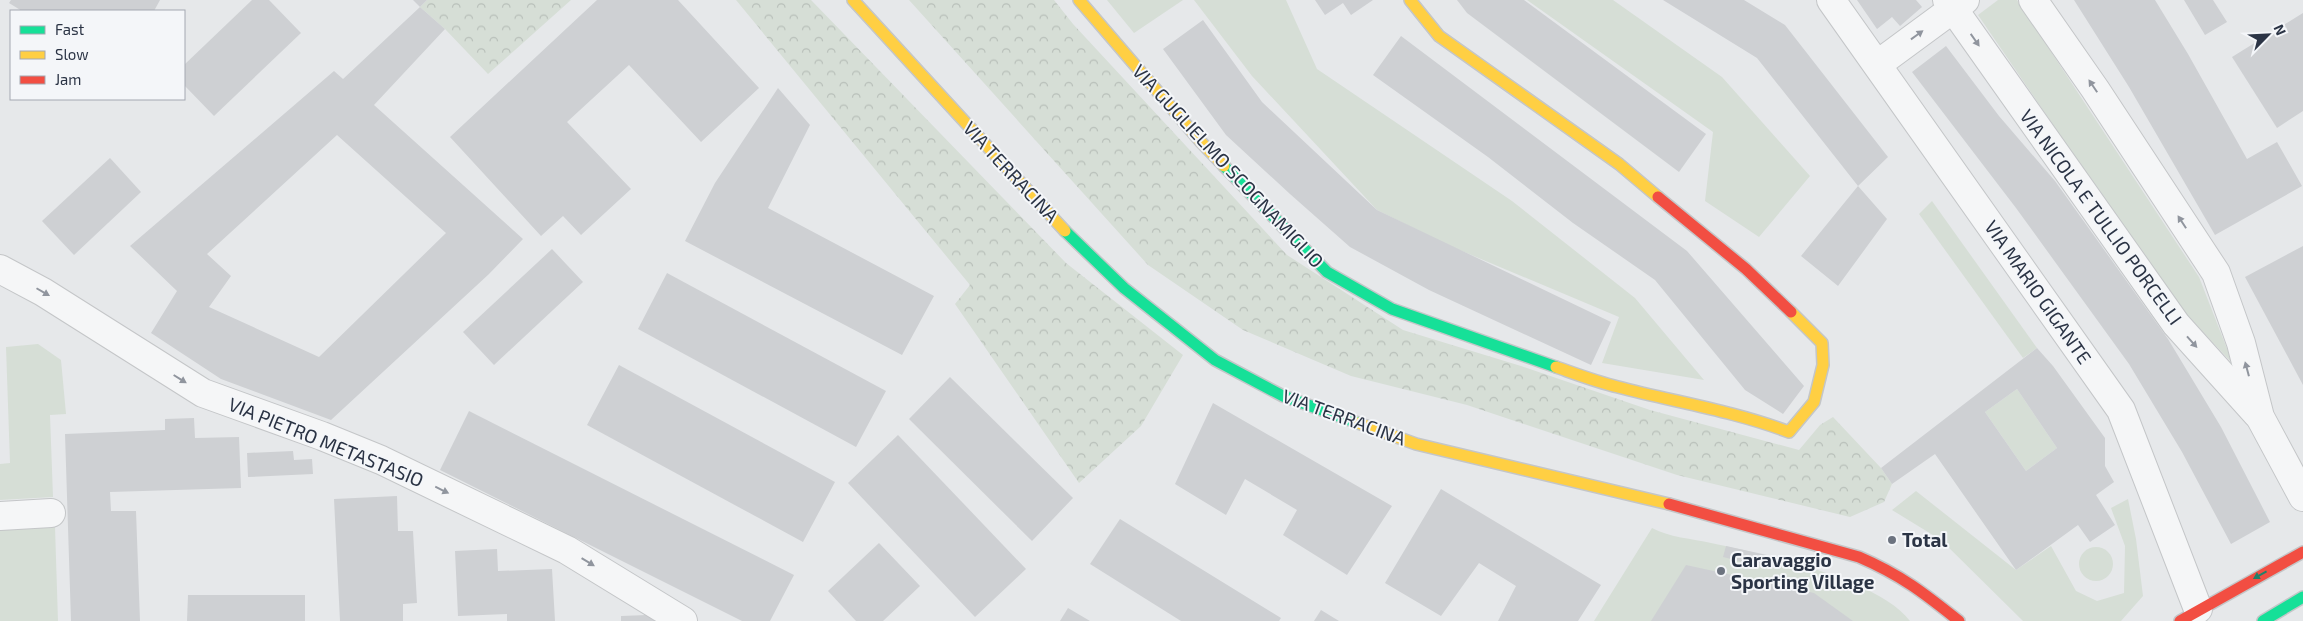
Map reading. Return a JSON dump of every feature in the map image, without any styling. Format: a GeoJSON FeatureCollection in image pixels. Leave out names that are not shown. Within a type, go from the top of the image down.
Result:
{"type":"FeatureCollection","features":[{"type":"Feature","properties":{"kind":"street","name":"VIA TERRACINA"},"geometry":{"type":"LineString","coordinates":[[853,0],[1046,212],[1124,288],[1215,360],[1283,396],[1416,444],[1685,508],[1859,558],[1889,570],[1914,585],[1959,621]]}},
{"type":"Feature","properties":{"kind":"street","name":"VIA GUGLIELMO SCOGNAMIGLIO"},"geometry":{"type":"LineString","coordinates":[[1079,0],[1201,142],[1327,272],[1392,309],[1479,341],[1616,387],[1755,420],[1789,432],[1814,402],[1823,365],[1822,344],[1746,269],[1619,164],[1439,36],[1410,0]]}},
{"type":"Feature","properties":{"kind":"street","name":"VIA MARIO GIGANTE"},"geometry":{"type":"LineString","coordinates":[[1832,0],[2121,410],[2189,615]]}},
{"type":"Feature","properties":{"kind":"street","name":"VIA NICOLA E TULLIO PORCELLI"},"geometry":{"type":"LineString","coordinates":[[2033,0],[2095,89],[2216,274],[2241,343],[2260,417]]}},
{"type":"Feature","properties":{"kind":"street","name":"VIA NICOLA E TULLIO PORCELLI"},"geometry":{"type":"LineString","coordinates":[[1878,64],[1955,3],[2176,324],[2260,417],[2303,497]]}},
{"type":"Feature","properties":{"kind":"street","name":"VIA PIETRO METASTASIO"},"geometry":{"type":"LineString","coordinates":[[0,270],[43,292],[203,393],[381,460],[568,550],[683,621]]}},
{"type":"Feature","properties":{"kind":"street"},"geometry":{"type":"LineString","coordinates":[[0,516],[51,514]]}},
{"type":"Feature","properties":{"kind":"street"},"geometry":{"type":"LineString","coordinates":[[2189,615],[2303,552]]}},
{"type":"Feature","properties":{"kind":"street"},"geometry":{"type":"LineString","coordinates":[[2263,621],[2303,597]]}},
{"type":"Feature","properties":{"kind":"green space"},"geometry":{"type":"Polygon","coordinates":[[[427,0],[571,0],[488,74],[445,29],[420,7],[427,0]]]}},
{"type":"Feature","properties":{"kind":"green space"},"geometry":{"type":"Polygon","coordinates":[[[736,0],[811,0],[1066,263],[1183,355],[1141,426],[1079,483],[955,304],[970,285],[736,0]]]}},
{"type":"Feature","properties":{"kind":"green space"},"geometry":{"type":"Polygon","coordinates":[[[909,0],[1054,0],[1073,24],[1287,255],[1403,330],[1521,366],[1650,410],[1799,450],[1820,425],[1833,417],[1881,468],[1892,484],[1884,502],[1850,517],[1677,475],[1467,405],[1351,376],[1243,330],[1148,265],[909,0]]]}},
{"type":"Feature","properties":{"kind":"green space"},"geometry":{"type":"Polygon","coordinates":[[[1107,0],[1183,0],[1134,33],[1107,0]]]}},
{"type":"Feature","properties":{"kind":"green space"},"geometry":{"type":"Polygon","coordinates":[[[1194,0],[1286,0],[1317,69],[1512,201],[1635,298],[1704,380],[1602,363],[1619,317],[1450,246],[1377,210],[1252,76],[1194,0]]]}},
{"type":"Feature","properties":{"kind":"green space"},"geometry":{"type":"Polygon","coordinates":[[[1527,0],[1613,0],[1722,77],[1810,176],[1759,237],[1705,201],[1713,132],[1527,0]]]}},
{"type":"Feature","properties":{"kind":"green space"},"geometry":{"type":"Polygon","coordinates":[[[1998,0],[2017,0],[2199,277],[2233,364],[2173,300],[1978,15],[1998,0]]]}},
{"type":"Feature","properties":{"kind":"green space"},"geometry":{"type":"Polygon","coordinates":[[[1932,201],[2037,348],[2023,358],[1919,214],[1932,201]]]}},
{"type":"Feature","properties":{"kind":"green space"},"geometry":{"type":"Polygon","coordinates":[[[38,344],[61,360],[66,414],[50,415],[53,497],[0,500],[0,464],[10,463],[6,347],[38,344]]]}},
{"type":"Feature","properties":{"kind":"green space"},"geometry":{"type":"Polygon","coordinates":[[[2017,389],[2057,448],[2026,471],[1985,412],[2017,389]]]}},
{"type":"Feature","properties":{"kind":"green space"},"geometry":{"type":"Polygon","coordinates":[[[1916,491],[2016,570],[2051,546],[2076,591],[2097,601],[2124,593],[2125,546],[2111,508],[2128,499],[2136,539],[2143,596],[2121,621],[2023,621],[1941,540],[1892,510],[1916,491]]]}},
{"type":"Feature","properties":{"kind":"green space"},"geometry":{"type":"Polygon","coordinates":[[[55,527],[58,621],[0,621],[0,528],[55,527]]]}},
{"type":"Feature","properties":{"kind":"green space","name":"Caravaggio Sporting Village"},"geometry":{"type":"Polygon","coordinates":[[[1652,528],[1673,536],[1760,554],[1818,570],[1873,593],[1894,606],[1910,621],[1594,621],[1652,528]]]}},
{"type":"Feature","properties":{"kind":"green space"},"geometry":{"type":"Polygon","coordinates":[[[2096,547],[2108,552],[2113,564],[2108,576],[2096,581],[2084,576],[2079,564],[2084,552],[2096,547]]]}},
{"type":"Feature","properties":{"kind":"building"},"geometry":{"type":"Polygon","coordinates":[[[11,0],[160,0],[155,10],[20,10],[9,3],[11,0]]]}},
{"type":"Feature","properties":{"kind":"building"},"geometry":{"type":"Polygon","coordinates":[[[252,0],[269,0],[301,33],[214,116],[185,86],[185,64],[252,0]]]}},
{"type":"Feature","properties":{"kind":"building"},"geometry":{"type":"Polygon","coordinates":[[[413,0],[427,0],[420,7],[413,0]]]}},
{"type":"Feature","properties":{"kind":"building"},"geometry":{"type":"Polygon","coordinates":[[[597,0],[678,0],[759,88],[701,142],[629,65],[567,122],[631,189],[581,235],[563,216],[541,236],[450,137],[597,0]]]}},
{"type":"Feature","properties":{"kind":"building"},"geometry":{"type":"Polygon","coordinates":[[[1315,0],[1373,0],[1351,15],[1343,3],[1325,15],[1315,0]]]}},
{"type":"Feature","properties":{"kind":"building"},"geometry":{"type":"Polygon","coordinates":[[[1457,0],[1524,0],[1706,134],[1679,172],[1467,13],[1457,0]]]}},
{"type":"Feature","properties":{"kind":"building"},"geometry":{"type":"Polygon","coordinates":[[[1663,0],[1744,0],[1785,25],[1888,157],[1858,186],[1757,58],[1663,0]]]}},
{"type":"Feature","properties":{"kind":"building"},"geometry":{"type":"Polygon","coordinates":[[[1857,0],[1916,0],[1922,7],[1900,26],[1892,17],[1877,29],[1857,0]]]}},
{"type":"Feature","properties":{"kind":"building"},"geometry":{"type":"Polygon","coordinates":[[[2074,0],[2155,0],[2188,54],[2247,159],[2277,142],[2302,186],[2215,235],[2129,87],[2074,0]]]}},
{"type":"Feature","properties":{"kind":"building"},"geometry":{"type":"Polygon","coordinates":[[[2184,0],[2213,0],[2227,22],[2205,35],[2184,0]]]}},
{"type":"Feature","properties":{"kind":"building"},"geometry":{"type":"Polygon","coordinates":[[[420,7],[445,29],[374,105],[523,239],[489,274],[331,420],[221,379],[151,333],[177,291],[130,246],[334,71],[343,79],[420,7]],[[337,135],[207,254],[231,276],[209,307],[319,357],[446,233],[337,135]]]}},
{"type":"Feature","properties":{"kind":"building"},"geometry":{"type":"Polygon","coordinates":[[[2303,13],[2303,111],[2277,128],[2232,57],[2303,13]]]}},
{"type":"Feature","properties":{"kind":"building"},"geometry":{"type":"Polygon","coordinates":[[[1203,20],[1262,102],[1377,210],[1611,322],[1591,365],[1429,290],[1350,247],[1290,194],[1226,135],[1163,49],[1203,20]]]}},
{"type":"Feature","properties":{"kind":"building"},"geometry":{"type":"Polygon","coordinates":[[[1401,36],[1687,251],[1804,386],[1783,414],[1745,390],[1655,280],[1573,223],[1488,157],[1373,75],[1401,36]]]}},
{"type":"Feature","properties":{"kind":"building"},"geometry":{"type":"Polygon","coordinates":[[[1946,46],[1999,116],[2055,181],[2168,339],[2221,427],[2270,522],[2231,544],[2182,452],[2129,364],[2016,208],[1912,72],[1946,46]]]}},
{"type":"Feature","properties":{"kind":"building"},"geometry":{"type":"Polygon","coordinates":[[[778,88],[810,125],[768,208],[934,296],[902,355],[685,241],[715,183],[778,88]]]}},
{"type":"Feature","properties":{"kind":"building"},"geometry":{"type":"Polygon","coordinates":[[[110,158],[141,192],[74,255],[42,221],[110,158]]]}},
{"type":"Feature","properties":{"kind":"building"},"geometry":{"type":"Polygon","coordinates":[[[1858,186],[1887,219],[1838,286],[1801,256],[1858,186]]]}},
{"type":"Feature","properties":{"kind":"building"},"geometry":{"type":"Polygon","coordinates":[[[2303,246],[2303,385],[2245,277],[2303,246]]]}},
{"type":"Feature","properties":{"kind":"building"},"geometry":{"type":"Polygon","coordinates":[[[552,249],[583,282],[494,365],[463,332],[552,249]]]}},
{"type":"Feature","properties":{"kind":"building"},"geometry":{"type":"Polygon","coordinates":[[[667,273],[886,391],[856,447],[638,329],[667,273]]]}},
{"type":"Feature","properties":{"kind":"building"},"geometry":{"type":"Polygon","coordinates":[[[2037,348],[2053,366],[2105,438],[2105,466],[2114,482],[2096,495],[2115,525],[2090,542],[2078,525],[2016,570],[1935,454],[1892,484],[1881,468],[2037,348]],[[2017,389],[1985,412],[2026,471],[2057,448],[2017,389]]]}},
{"type":"Feature","properties":{"kind":"building"},"geometry":{"type":"Polygon","coordinates":[[[619,365],[835,482],[803,542],[587,425],[619,365]]]}},
{"type":"Feature","properties":{"kind":"building"},"geometry":{"type":"Polygon","coordinates":[[[950,377],[1073,498],[1032,541],[909,419],[950,377]]]}},
{"type":"Feature","properties":{"kind":"building"},"geometry":{"type":"Polygon","coordinates":[[[1213,403],[1392,506],[1347,575],[1283,535],[1297,510],[1245,479],[1226,515],[1175,484],[1213,403]]]}},
{"type":"Feature","properties":{"kind":"building"},"geometry":{"type":"Polygon","coordinates":[[[469,411],[794,575],[770,621],[742,621],[440,470],[469,411]]]}},
{"type":"Feature","properties":{"kind":"building"},"geometry":{"type":"Polygon","coordinates":[[[194,418],[195,438],[239,437],[241,488],[110,492],[111,511],[136,511],[140,621],[71,621],[65,434],[165,430],[165,419],[194,418]]]}},
{"type":"Feature","properties":{"kind":"building"},"geometry":{"type":"Polygon","coordinates":[[[898,435],[1026,569],[975,617],[848,483],[898,435]]]}},
{"type":"Feature","properties":{"kind":"building"},"geometry":{"type":"Polygon","coordinates":[[[293,451],[294,460],[312,459],[313,474],[248,477],[247,453],[293,451]]]}},
{"type":"Feature","properties":{"kind":"building"},"geometry":{"type":"Polygon","coordinates":[[[1441,489],[1601,585],[1578,621],[1498,621],[1516,586],[1479,563],[1441,616],[1385,583],[1441,489]]]}},
{"type":"Feature","properties":{"kind":"building"},"geometry":{"type":"Polygon","coordinates":[[[397,496],[398,531],[413,531],[417,603],[403,604],[403,621],[340,621],[334,499],[397,496]]]}},
{"type":"Feature","properties":{"kind":"building"},"geometry":{"type":"Polygon","coordinates":[[[1120,519],[1281,618],[1279,621],[1181,621],[1090,564],[1120,519]]]}},
{"type":"Feature","properties":{"kind":"building"},"geometry":{"type":"Polygon","coordinates":[[[879,543],[920,586],[883,621],[856,621],[828,591],[879,543]]]}},
{"type":"Feature","properties":{"kind":"building"},"geometry":{"type":"Polygon","coordinates":[[[1726,546],[1767,555],[1764,567],[1723,557],[1726,546]]]}},
{"type":"Feature","properties":{"kind":"building"},"geometry":{"type":"Polygon","coordinates":[[[497,549],[498,571],[552,569],[555,621],[507,621],[507,614],[458,616],[455,551],[497,549]]]}},
{"type":"Feature","properties":{"kind":"building"},"geometry":{"type":"Polygon","coordinates":[[[1686,565],[1814,593],[1853,621],[1651,621],[1686,565]]]}},
{"type":"Feature","properties":{"kind":"building"},"geometry":{"type":"Polygon","coordinates":[[[188,595],[305,595],[305,621],[187,621],[188,595]]]}},
{"type":"Feature","properties":{"kind":"building"},"geometry":{"type":"Polygon","coordinates":[[[1068,608],[1090,621],[1060,621],[1068,608]]]}},
{"type":"Feature","properties":{"kind":"building"},"geometry":{"type":"Polygon","coordinates":[[[1321,610],[1339,621],[1314,621],[1321,610]]]}},
{"type":"Feature","properties":{"kind":"building"},"geometry":{"type":"Polygon","coordinates":[[[647,615],[655,621],[621,621],[621,616],[647,615]]]}},
{"type":"Feature","properties":{"kind":"traffic: fast"},"geometry":{"type":"LineString","coordinates":[[1224,166],[1327,272],[1392,309],[1556,367]]}},
{"type":"Feature","properties":{"kind":"traffic: fast"},"geometry":{"type":"LineString","coordinates":[[1065,231],[1124,288],[1215,360],[1283,396],[1358,423]]}},
{"type":"Feature","properties":{"kind":"traffic: fast"},"geometry":{"type":"LineString","coordinates":[[2263,621],[2303,597]]}},
{"type":"Feature","properties":{"kind":"traffic: slow"},"geometry":{"type":"LineString","coordinates":[[853,0],[1065,231]]}},
{"type":"Feature","properties":{"kind":"traffic: slow"},"geometry":{"type":"LineString","coordinates":[[1079,0],[1201,142],[1224,166]]}},
{"type":"Feature","properties":{"kind":"traffic: slow"},"geometry":{"type":"LineString","coordinates":[[1410,0],[1439,36],[1619,164],[1658,197]]}},
{"type":"Feature","properties":{"kind":"traffic: slow"},"geometry":{"type":"LineString","coordinates":[[1556,367],[1610,385],[1726,412],[1789,432],[1814,402],[1823,365],[1822,343],[1791,312]]}},
{"type":"Feature","properties":{"kind":"traffic: slow"},"geometry":{"type":"LineString","coordinates":[[1358,423],[1416,444],[1669,504]]}},
{"type":"Feature","properties":{"kind":"traffic: jam"},"geometry":{"type":"LineString","coordinates":[[1658,197],[1746,269],[1791,312]]}},
{"type":"Feature","properties":{"kind":"traffic: jam"},"geometry":{"type":"LineString","coordinates":[[1669,504],[1859,557],[1912,585],[1959,621]]}},
{"type":"Feature","properties":{"kind":"traffic: jam"},"geometry":{"type":"LineString","coordinates":[[2180,621],[2303,552]]}},
{"type":"Feature","properties":{"kind":"place","name":"Total"},"geometry":{"type":"Point","coordinates":[1892,540]}},
{"type":"Feature","properties":{"kind":"place","name":"Caravaggio Sporting Village"},"geometry":{"type":"Point","coordinates":[1721,571]}}]}
